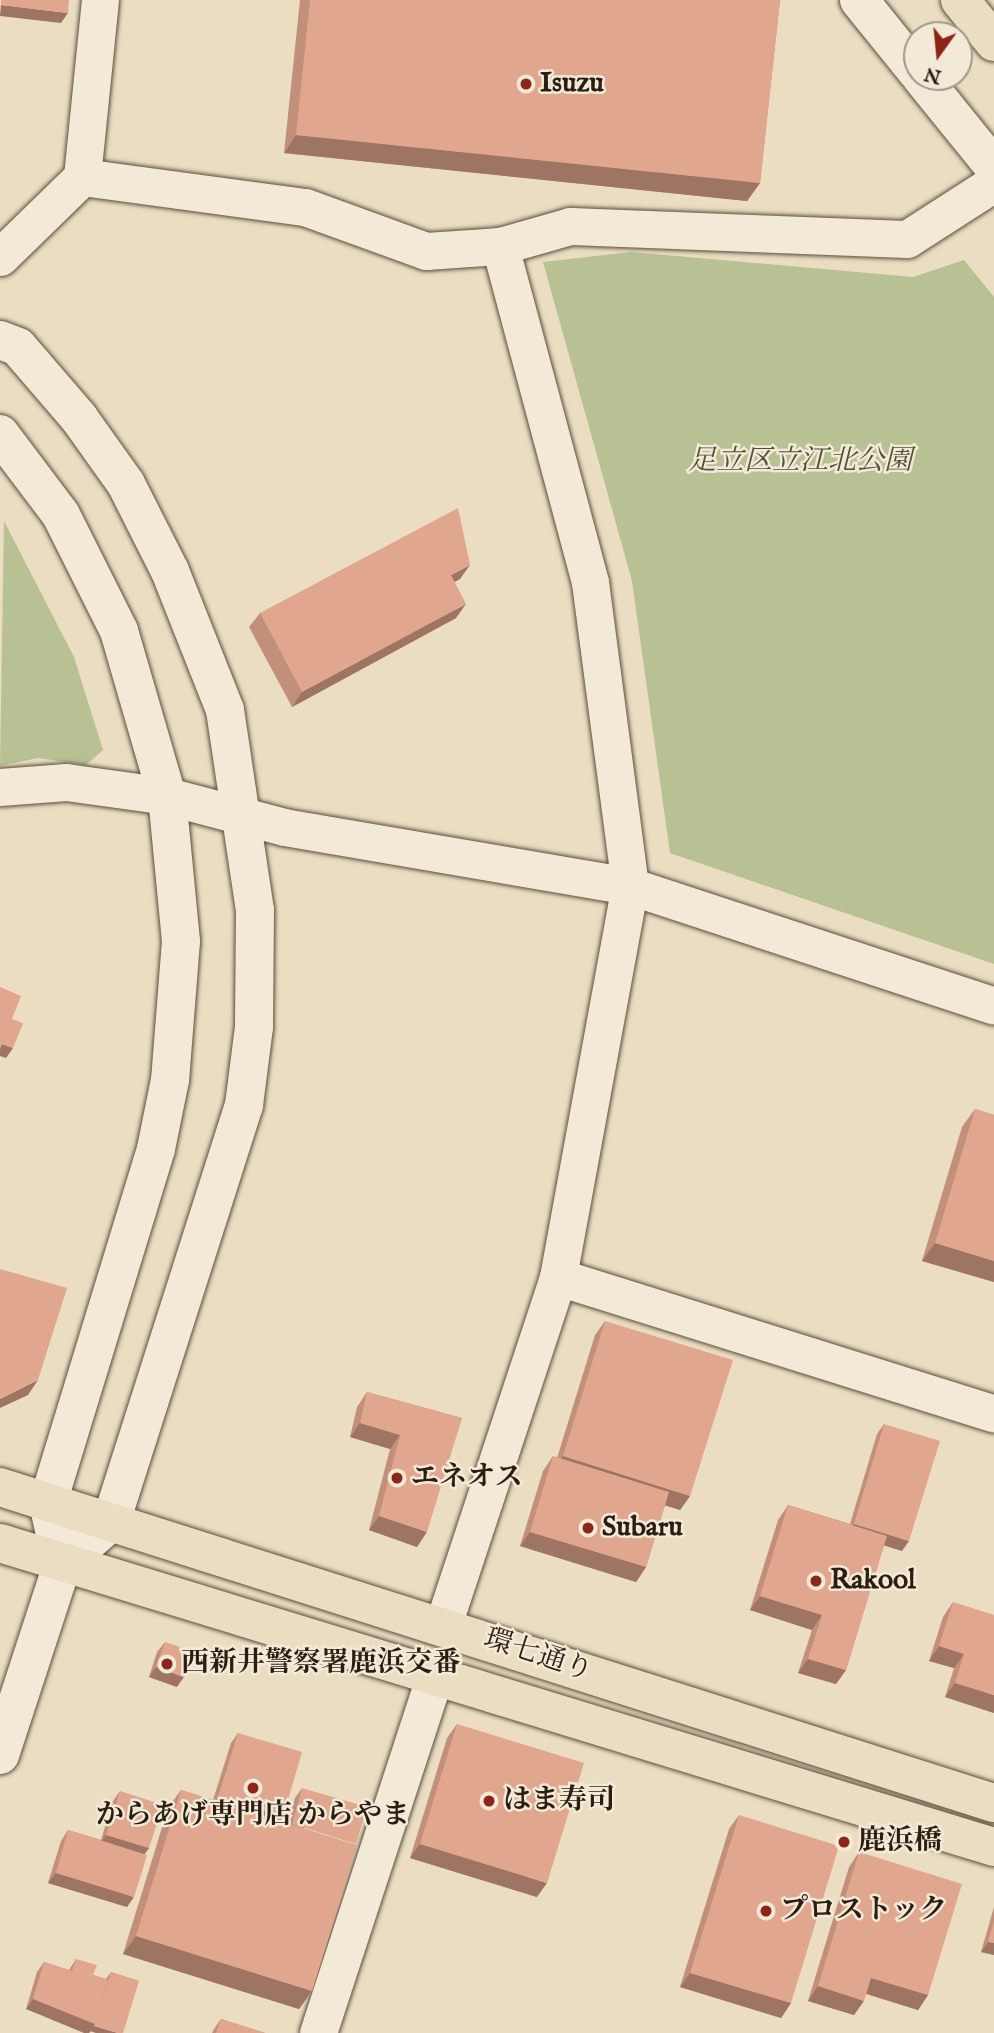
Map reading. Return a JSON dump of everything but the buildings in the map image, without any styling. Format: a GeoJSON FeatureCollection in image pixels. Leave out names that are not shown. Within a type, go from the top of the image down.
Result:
{"type":"FeatureCollection","features":[{"type":"Feature","properties":{"kind":"main road"},"geometry":{"type":"LineString","coordinates":[[960,0],[994,42]]}},
{"type":"Feature","properties":{"kind":"main road","name":"環七通り"},"geometry":{"type":"LineString","coordinates":[[0,1487],[443,1625],[994,1803]]}},
{"type":"Feature","properties":{"kind":"main road","name":"環七通り"},"geometry":{"type":"LineString","coordinates":[[0,1543],[994,1847]]}},
{"type":"Feature","properties":{"kind":"street"},"geometry":{"type":"LineString","coordinates":[[0,257],[82,177],[100,0]]}},
{"type":"Feature","properties":{"kind":"street"},"geometry":{"type":"LineString","coordinates":[[859,0],[903,55]]}},
{"type":"Feature","properties":{"kind":"street"},"geometry":{"type":"LineString","coordinates":[[932,91],[994,166]]}},
{"type":"Feature","properties":{"kind":"street"},"geometry":{"type":"LineString","coordinates":[[82,177],[304,207],[426,251],[500,246],[570,226],[907,239],[994,183]]}},
{"type":"Feature","properties":{"kind":"street"},"geometry":{"type":"LineString","coordinates":[[443,1625],[558,1277],[630,886],[590,582],[500,246]]}},
{"type":"Feature","properties":{"kind":"street"},"geometry":{"type":"LineString","coordinates":[[0,340],[18,347],[41,373],[126,484],[170,571],[225,710],[243,817],[258,958],[244,1105],[111,1522],[62,1564]]}},
{"type":"Feature","properties":{"kind":"street"},"geometry":{"type":"LineString","coordinates":[[0,433],[61,515],[93,574],[151,726],[167,796],[181,941],[170,1080],[116,1291],[48,1503],[62,1564],[0,1755]]}},
{"type":"Feature","properties":{"kind":"street"},"geometry":{"type":"LineString","coordinates":[[0,787],[66,782],[167,796],[243,817],[630,886],[994,1006]]}},
{"type":"Feature","properties":{"kind":"street"},"geometry":{"type":"LineString","coordinates":[[558,1277],[994,1414]]}},
{"type":"Feature","properties":{"kind":"street"},"geometry":{"type":"LineString","coordinates":[[318,2033],[435,1676]]}},
{"type":"Feature","properties":{"kind":"green space","name":"足立区立江北公園"},"geometry":{"type":"Polygon","coordinates":[[[631,252],[913,277],[964,260],[994,297],[994,964],[670,853],[632,581],[543,262],[631,252]]]}},
{"type":"Feature","properties":{"kind":"green space"},"geometry":{"type":"Polygon","coordinates":[[[4,521],[74,657],[103,750],[86,765],[38,758],[0,766],[4,521]]]}},
{"type":"Feature","properties":{"kind":"place","name":"Isuzu"},"geometry":{"type":"Point","coordinates":[526,84]}},
{"type":"Feature","properties":{"kind":"place","name":"エネオス"},"geometry":{"type":"Point","coordinates":[397,1478]}},
{"type":"Feature","properties":{"kind":"place","name":"Subaru"},"geometry":{"type":"Point","coordinates":[588,1528]}},
{"type":"Feature","properties":{"kind":"place","name":"Rakool"},"geometry":{"type":"Point","coordinates":[816,1581]}},
{"type":"Feature","properties":{"kind":"place","name":"西新井警察署鹿浜交番"},"geometry":{"type":"Point","coordinates":[167,1664]}},
{"type":"Feature","properties":{"kind":"place","name":"からあげ専門店 からやま"},"geometry":{"type":"Point","coordinates":[253,1788]}},
{"type":"Feature","properties":{"kind":"place","name":"はま寿司"},"geometry":{"type":"Point","coordinates":[489,1801]}},
{"type":"Feature","properties":{"kind":"place","name":"鹿浜橋"},"geometry":{"type":"Point","coordinates":[844,1842]}},
{"type":"Feature","properties":{"kind":"place","name":"プロストック"},"geometry":{"type":"Point","coordinates":[766,1911]}}]}
